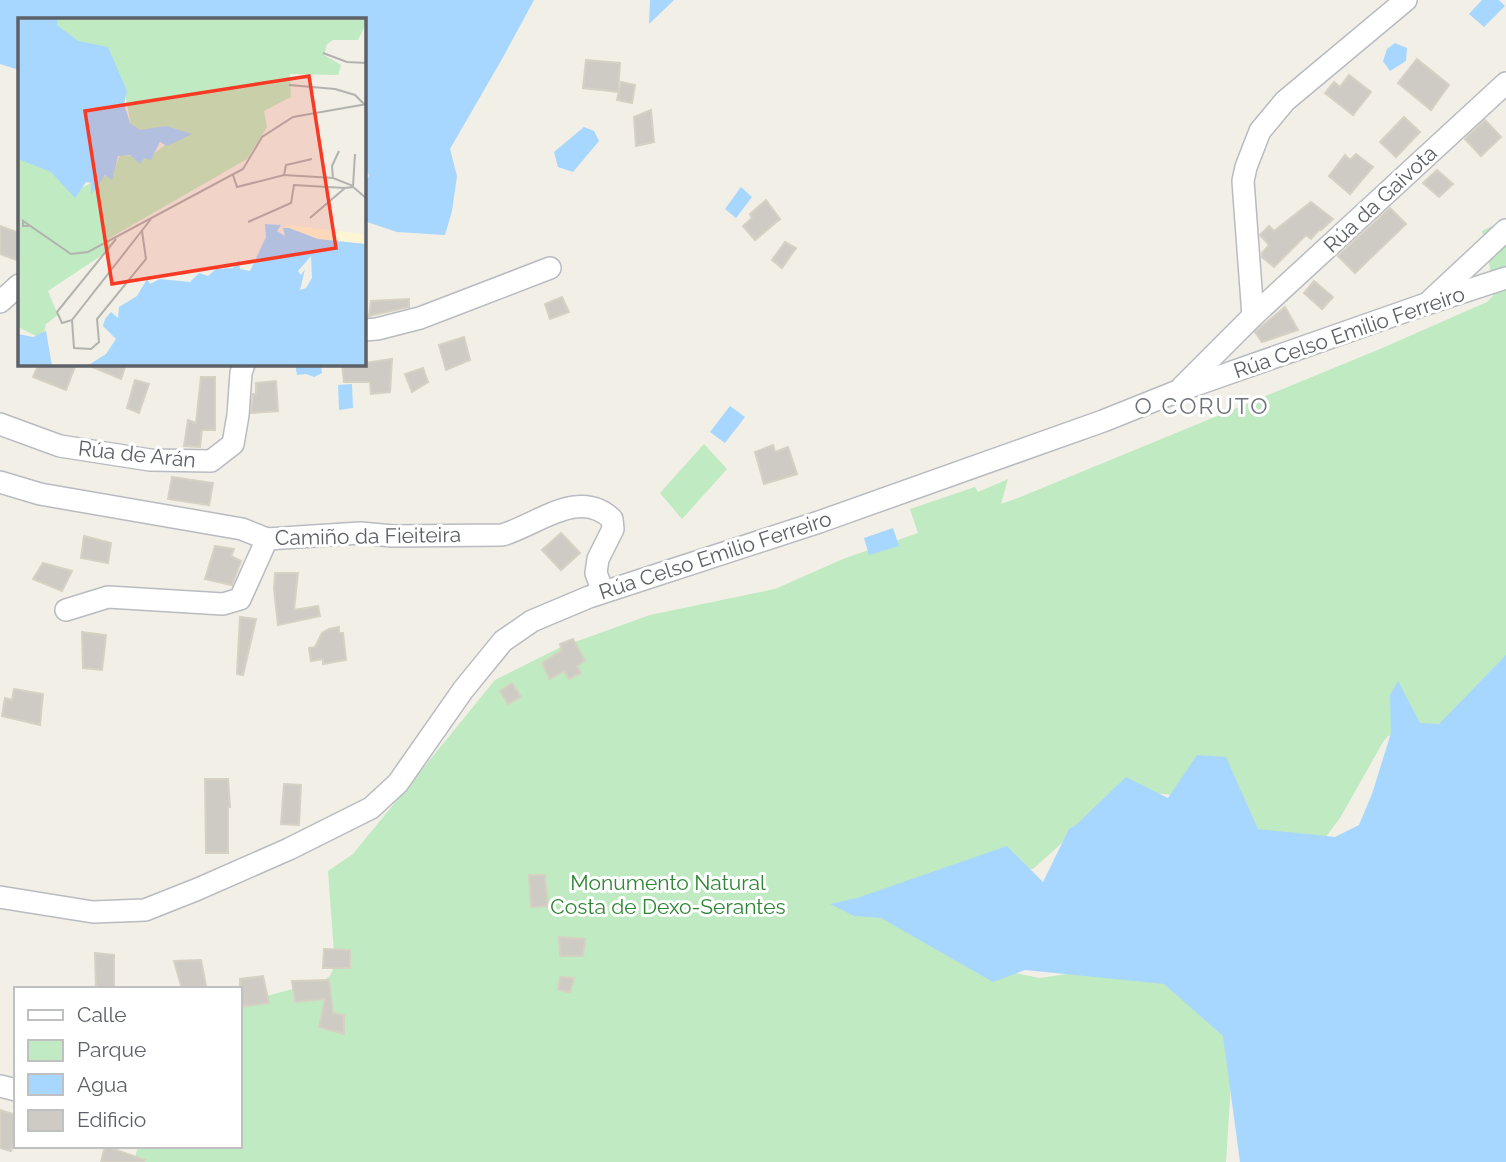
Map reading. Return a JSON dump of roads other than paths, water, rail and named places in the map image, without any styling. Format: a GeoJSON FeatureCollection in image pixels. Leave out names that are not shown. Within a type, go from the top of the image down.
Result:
{"type":"FeatureCollection","features":[{"type":"Feature","properties":{"kind":"street"},"geometry":{"type":"LineString","coordinates":[[1253,316],[1243,181],[1260,131],[1285,101],[1406,0]]}},
{"type":"Feature","properties":{"kind":"street","name":"Rúa da Gaivota"},"geometry":{"type":"LineString","coordinates":[[1178,391],[1253,316],[1506,83]]}},
{"type":"Feature","properties":{"kind":"street"},"geometry":{"type":"LineString","coordinates":[[1426,304],[1506,230]]}},
{"type":"Feature","properties":{"kind":"street"},"geometry":{"type":"LineString","coordinates":[[366,330],[419,318],[550,268]]}},
{"type":"Feature","properties":{"kind":"street","name":"Rúa Celso Emilio Ferreiro"},"geometry":{"type":"LineString","coordinates":[[0,897],[93,912],[145,909],[198,890],[372,808],[398,783],[463,690],[503,641],[532,621],[603,592],[819,522],[1104,421],[1178,391],[1506,278]]}},
{"type":"Feature","properties":{"kind":"street"},"geometry":{"type":"LineString","coordinates":[[0,302],[18,286]]}},
{"type":"Feature","properties":{"kind":"street","name":"Rúa de Arán"},"geometry":{"type":"LineString","coordinates":[[0,424],[60,446],[150,460],[211,461],[233,444],[243,366]]}},
{"type":"Feature","properties":{"kind":"street","name":"Camiño da Fieiteira"},"geometry":{"type":"LineString","coordinates":[[0,482],[40,494],[242,528],[267,539],[360,534],[502,535],[558,510],[589,506],[605,512],[612,519],[613,529],[598,559],[596,573],[603,592]]}},
{"type":"Feature","properties":{"kind":"street"},"geometry":{"type":"LineString","coordinates":[[66,610],[108,597],[223,604],[240,599],[267,539]]}},
{"type":"Feature","properties":{"kind":"water"},"geometry":{"type":"Polygon","coordinates":[[[0,0],[534,0],[450,149],[457,176],[445,235],[397,232],[366,222],[366,180],[369,176],[366,166],[366,18],[18,18],[18,70],[0,64],[0,0]]]}},
{"type":"Feature","properties":{"kind":"water"},"geometry":{"type":"Polygon","coordinates":[[[650,0],[674,0],[649,24],[650,0]]]}},
{"type":"Feature","properties":{"kind":"water"},"geometry":{"type":"Polygon","coordinates":[[[1482,0],[1499,0],[1505,6],[1484,27],[1469,14],[1482,0]]]}},
{"type":"Feature","properties":{"kind":"water"},"geometry":{"type":"Polygon","coordinates":[[[1395,43],[1407,48],[1406,61],[1390,71],[1383,61],[1387,49],[1395,43]]]}},
{"type":"Feature","properties":{"kind":"water"},"geometry":{"type":"Polygon","coordinates":[[[584,127],[594,131],[599,141],[573,172],[558,167],[554,152],[584,127]]]}},
{"type":"Feature","properties":{"kind":"water"},"geometry":{"type":"Polygon","coordinates":[[[741,187],[752,197],[736,218],[725,209],[741,187]]]}},
{"type":"Feature","properties":{"kind":"water"},"geometry":{"type":"Polygon","coordinates":[[[295,366],[321,366],[322,373],[314,377],[297,375],[295,366]]]}},
{"type":"Feature","properties":{"kind":"water"},"geometry":{"type":"Polygon","coordinates":[[[352,384],[353,408],[339,410],[338,385],[352,384]]]}},
{"type":"Feature","properties":{"kind":"water"},"geometry":{"type":"Polygon","coordinates":[[[730,406],[745,417],[725,443],[710,432],[730,406]]]}},
{"type":"Feature","properties":{"kind":"water"},"geometry":{"type":"Polygon","coordinates":[[[893,528],[899,546],[869,555],[864,538],[893,528]]]}},
{"type":"Feature","properties":{"kind":"water"},"geometry":{"type":"Polygon","coordinates":[[[1506,655],[1506,1162],[1240,1162],[1223,1036],[1164,984],[1025,970],[993,982],[881,918],[854,916],[830,904],[857,898],[1007,846],[1043,882],[1069,829],[1126,777],[1168,798],[1197,755],[1226,757],[1258,829],[1335,837],[1359,825],[1372,794],[1391,733],[1390,695],[1398,681],[1420,723],[1439,724],[1506,655]]]}},
{"type":"Feature","properties":{"kind":"district","name":"O CORUTO"},"geometry":{"type":"Point","coordinates":[1202,405]}},
{"type":"Feature","properties":{"kind":"park label","name":"Monumento Natural Costa de Dexo-Serantes"},"geometry":{"type":"Point","coordinates":[668,894]}}]}
